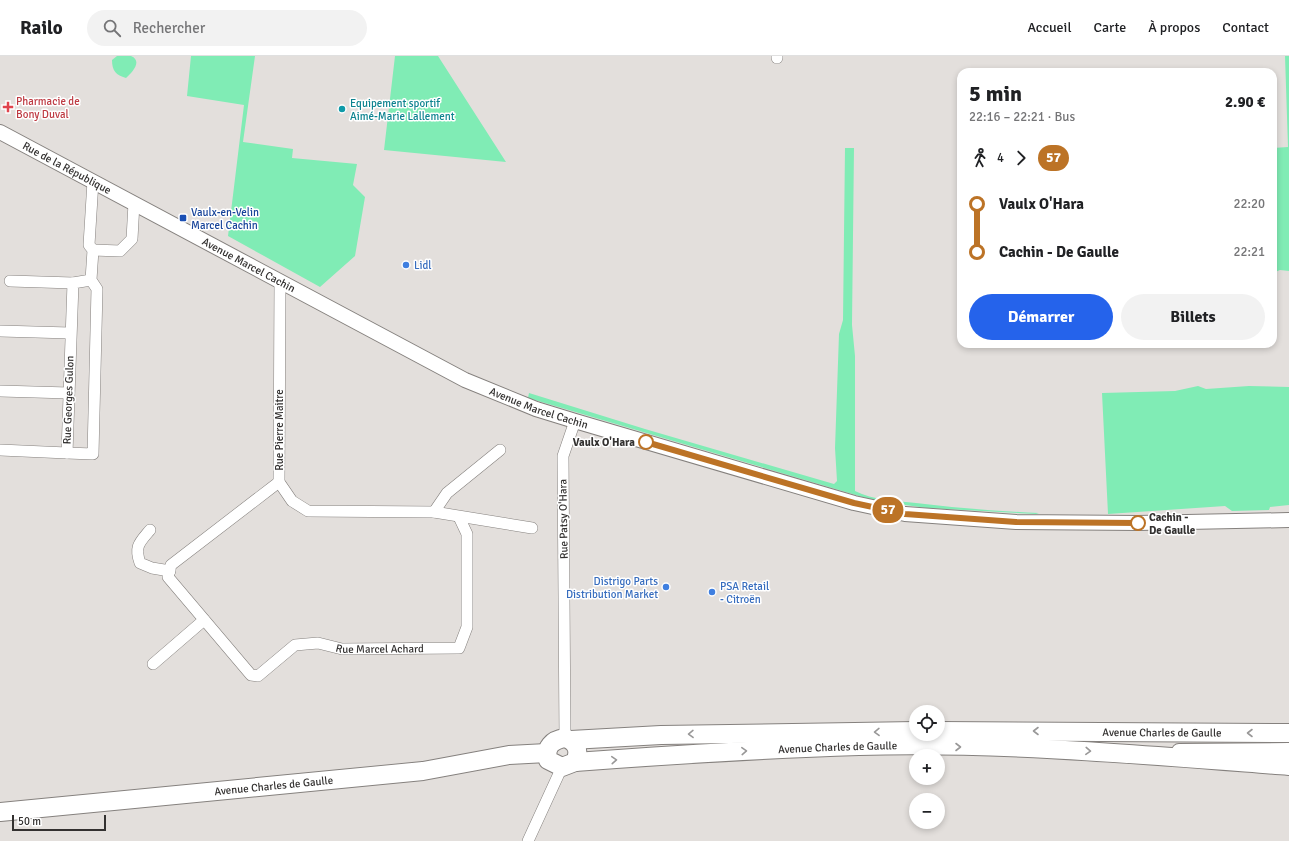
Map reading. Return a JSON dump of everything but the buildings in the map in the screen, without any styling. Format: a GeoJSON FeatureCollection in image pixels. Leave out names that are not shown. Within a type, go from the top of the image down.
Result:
{"type":"FeatureCollection","features":[{"type":"Feature","properties":{"kind":"main road","name":"Avenue Charles de Gaulle"},"geometry":{"type":"LineString","coordinates":[[568,739],[661,735],[909,731]]}},
{"type":"Feature","properties":{"kind":"main road","name":"Avenue Charles de Gaulle"},"geometry":{"type":"LineString","coordinates":[[945,731],[1289,733]]}},
{"type":"Feature","properties":{"kind":"main road"},"geometry":{"type":"LineString","coordinates":[[556,739],[568,739],[577,746],[578,756],[569,765],[548,760],[547,753],[550,744],[556,739]]}},
{"type":"Feature","properties":{"kind":"main road","name":"Avenue Charles de Gaulle"},"geometry":{"type":"LineString","coordinates":[[569,765],[682,754],[860,746],[1014,747],[1125,753],[1289,766]]}},
{"type":"Feature","properties":{"kind":"main road","name":"Avenue Charles de Gaulle"},"geometry":{"type":"LineString","coordinates":[[0,812],[422,771],[509,755],[547,753]]}},
{"type":"Feature","properties":{"kind":"street","name":"Rue de la République"},"geometry":{"type":"LineString","coordinates":[[0,132],[134,203]]}},
{"type":"Feature","properties":{"kind":"street","name":"Rue Georges Gulon"},"geometry":{"type":"LineString","coordinates":[[73,283],[70,333],[67,453],[93,454],[97,289],[91,280],[93,250],[90,245],[92,181]]}},
{"type":"Feature","properties":{"kind":"street"},"geometry":{"type":"LineString","coordinates":[[93,250],[120,251],[132,239],[134,203]]}},
{"type":"Feature","properties":{"kind":"street","name":"Avenue Marcel Cachin"},"geometry":{"type":"LineString","coordinates":[[134,203],[465,380],[536,409],[854,503],[905,514],[1016,522],[1138,523],[1289,520]]}},
{"type":"Feature","properties":{"kind":"street"},"geometry":{"type":"LineString","coordinates":[[10,281],[73,283],[91,280]]}},
{"type":"Feature","properties":{"kind":"street","name":"Rue Pierre Maitre"},"geometry":{"type":"LineString","coordinates":[[280,282],[279,482],[292,501],[308,511],[434,512],[532,528]]}},
{"type":"Feature","properties":{"kind":"street"},"geometry":{"type":"LineString","coordinates":[[0,331],[70,333]]}},
{"type":"Feature","properties":{"kind":"street"},"geometry":{"type":"LineString","coordinates":[[0,391],[68,393]]}},
{"type":"Feature","properties":{"kind":"street","name":"Rue Patsy O'Hara"},"geometry":{"type":"LineString","coordinates":[[568,739],[562,456],[575,421]]}},
{"type":"Feature","properties":{"kind":"street"},"geometry":{"type":"LineString","coordinates":[[0,450],[67,453]]}},
{"type":"Feature","properties":{"kind":"street"},"geometry":{"type":"LineString","coordinates":[[434,512],[447,493],[500,450]]}},
{"type":"Feature","properties":{"kind":"street"},"geometry":{"type":"LineString","coordinates":[[150,530],[139,543],[137,549],[136,553],[140,563],[152,568],[170,571],[171,565],[279,482]]}},
{"type":"Feature","properties":{"kind":"street","name":"Rue Marcel Achard"},"geometry":{"type":"LineString","coordinates":[[170,571],[168,577],[251,675],[258,676],[295,645],[318,643],[342,649],[459,648],[467,627],[467,534],[459,517]]}},
{"type":"Feature","properties":{"kind":"street"},"geometry":{"type":"LineString","coordinates":[[153,664],[204,620]]}},
{"type":"Feature","properties":{"kind":"street","name":"Avenue Charles de Gaulle"},"geometry":{"type":"LineString","coordinates":[[1125,753],[1206,749],[1289,750]]}},
{"type":"Feature","properties":{"kind":"street"},"geometry":{"type":"LineString","coordinates":[[528,841],[569,765]]}},
{"type":"Feature","properties":{"kind":"green space"},"geometry":{"type":"Polygon","coordinates":[[[117,56],[131,56],[136,61],[135,67],[126,78],[117,74],[114,70],[112,60],[117,56]]]}},
{"type":"Feature","properties":{"kind":"green space"},"geometry":{"type":"Polygon","coordinates":[[[191,56],[255,56],[243,142],[293,149],[292,158],[357,164],[353,185],[365,197],[355,256],[320,287],[228,236],[244,105],[187,96],[191,56]]]}},
{"type":"Feature","properties":{"kind":"green space"},"geometry":{"type":"Polygon","coordinates":[[[395,56],[438,56],[506,162],[384,150],[395,56]]]}},
{"type":"Feature","properties":{"kind":"green space"},"geometry":{"type":"Polygon","coordinates":[[[1285,56],[1289,56],[1289,271],[1280,270],[1277,271],[1277,148],[1288,147],[1285,56]]]}},
{"type":"Feature","properties":{"kind":"green space"},"geometry":{"type":"Polygon","coordinates":[[[845,148],[854,148],[852,325],[855,356],[855,491],[869,496],[893,501],[1039,513],[927,508],[876,501],[528,398],[529,393],[645,429],[834,484],[837,481],[835,448],[839,334],[843,320],[845,148]]]}},
{"type":"Feature","properties":{"kind":"green space"},"geometry":{"type":"Polygon","coordinates":[[[1198,386],[1206,389],[1249,386],[1289,387],[1289,505],[1270,507],[1269,510],[1232,511],[1225,506],[1108,514],[1102,393],[1175,391],[1198,386]]]}},
{"type":"Feature","properties":{"kind":"bus line","name":"57"},"geometry":{"type":"LineString","coordinates":[[646,442],[854,503],[905,514],[1016,522],[1138,523]]}},
{"type":"Feature","properties":{"kind":"place","name":"Pharmacie de Bony Duval"},"geometry":{"type":"Point","coordinates":[8,107]}},
{"type":"Feature","properties":{"kind":"place","name":"Equipement sportif Aimé-Marie Lallement"},"geometry":{"type":"Point","coordinates":[342,109]}},
{"type":"Feature","properties":{"kind":"place","name":"Vaulx-en-Velin Marcel Cachin"},"geometry":{"type":"Point","coordinates":[183,218]}},
{"type":"Feature","properties":{"kind":"place","name":"Lidl"},"geometry":{"type":"Point","coordinates":[406,265]}},
{"type":"Feature","properties":{"kind":"place","name":"Vaulx O'Hara"},"geometry":{"type":"Point","coordinates":[646,442]}},
{"type":"Feature","properties":{"kind":"place","name":"Cachin - De Gaulle"},"geometry":{"type":"Point","coordinates":[1138,523]}},
{"type":"Feature","properties":{"kind":"place","name":"Distrigo Parts Distribution Market"},"geometry":{"type":"Point","coordinates":[666,587]}},
{"type":"Feature","properties":{"kind":"place","name":"PSA Retail - Citroën"},"geometry":{"type":"Point","coordinates":[712,592]}}]}
